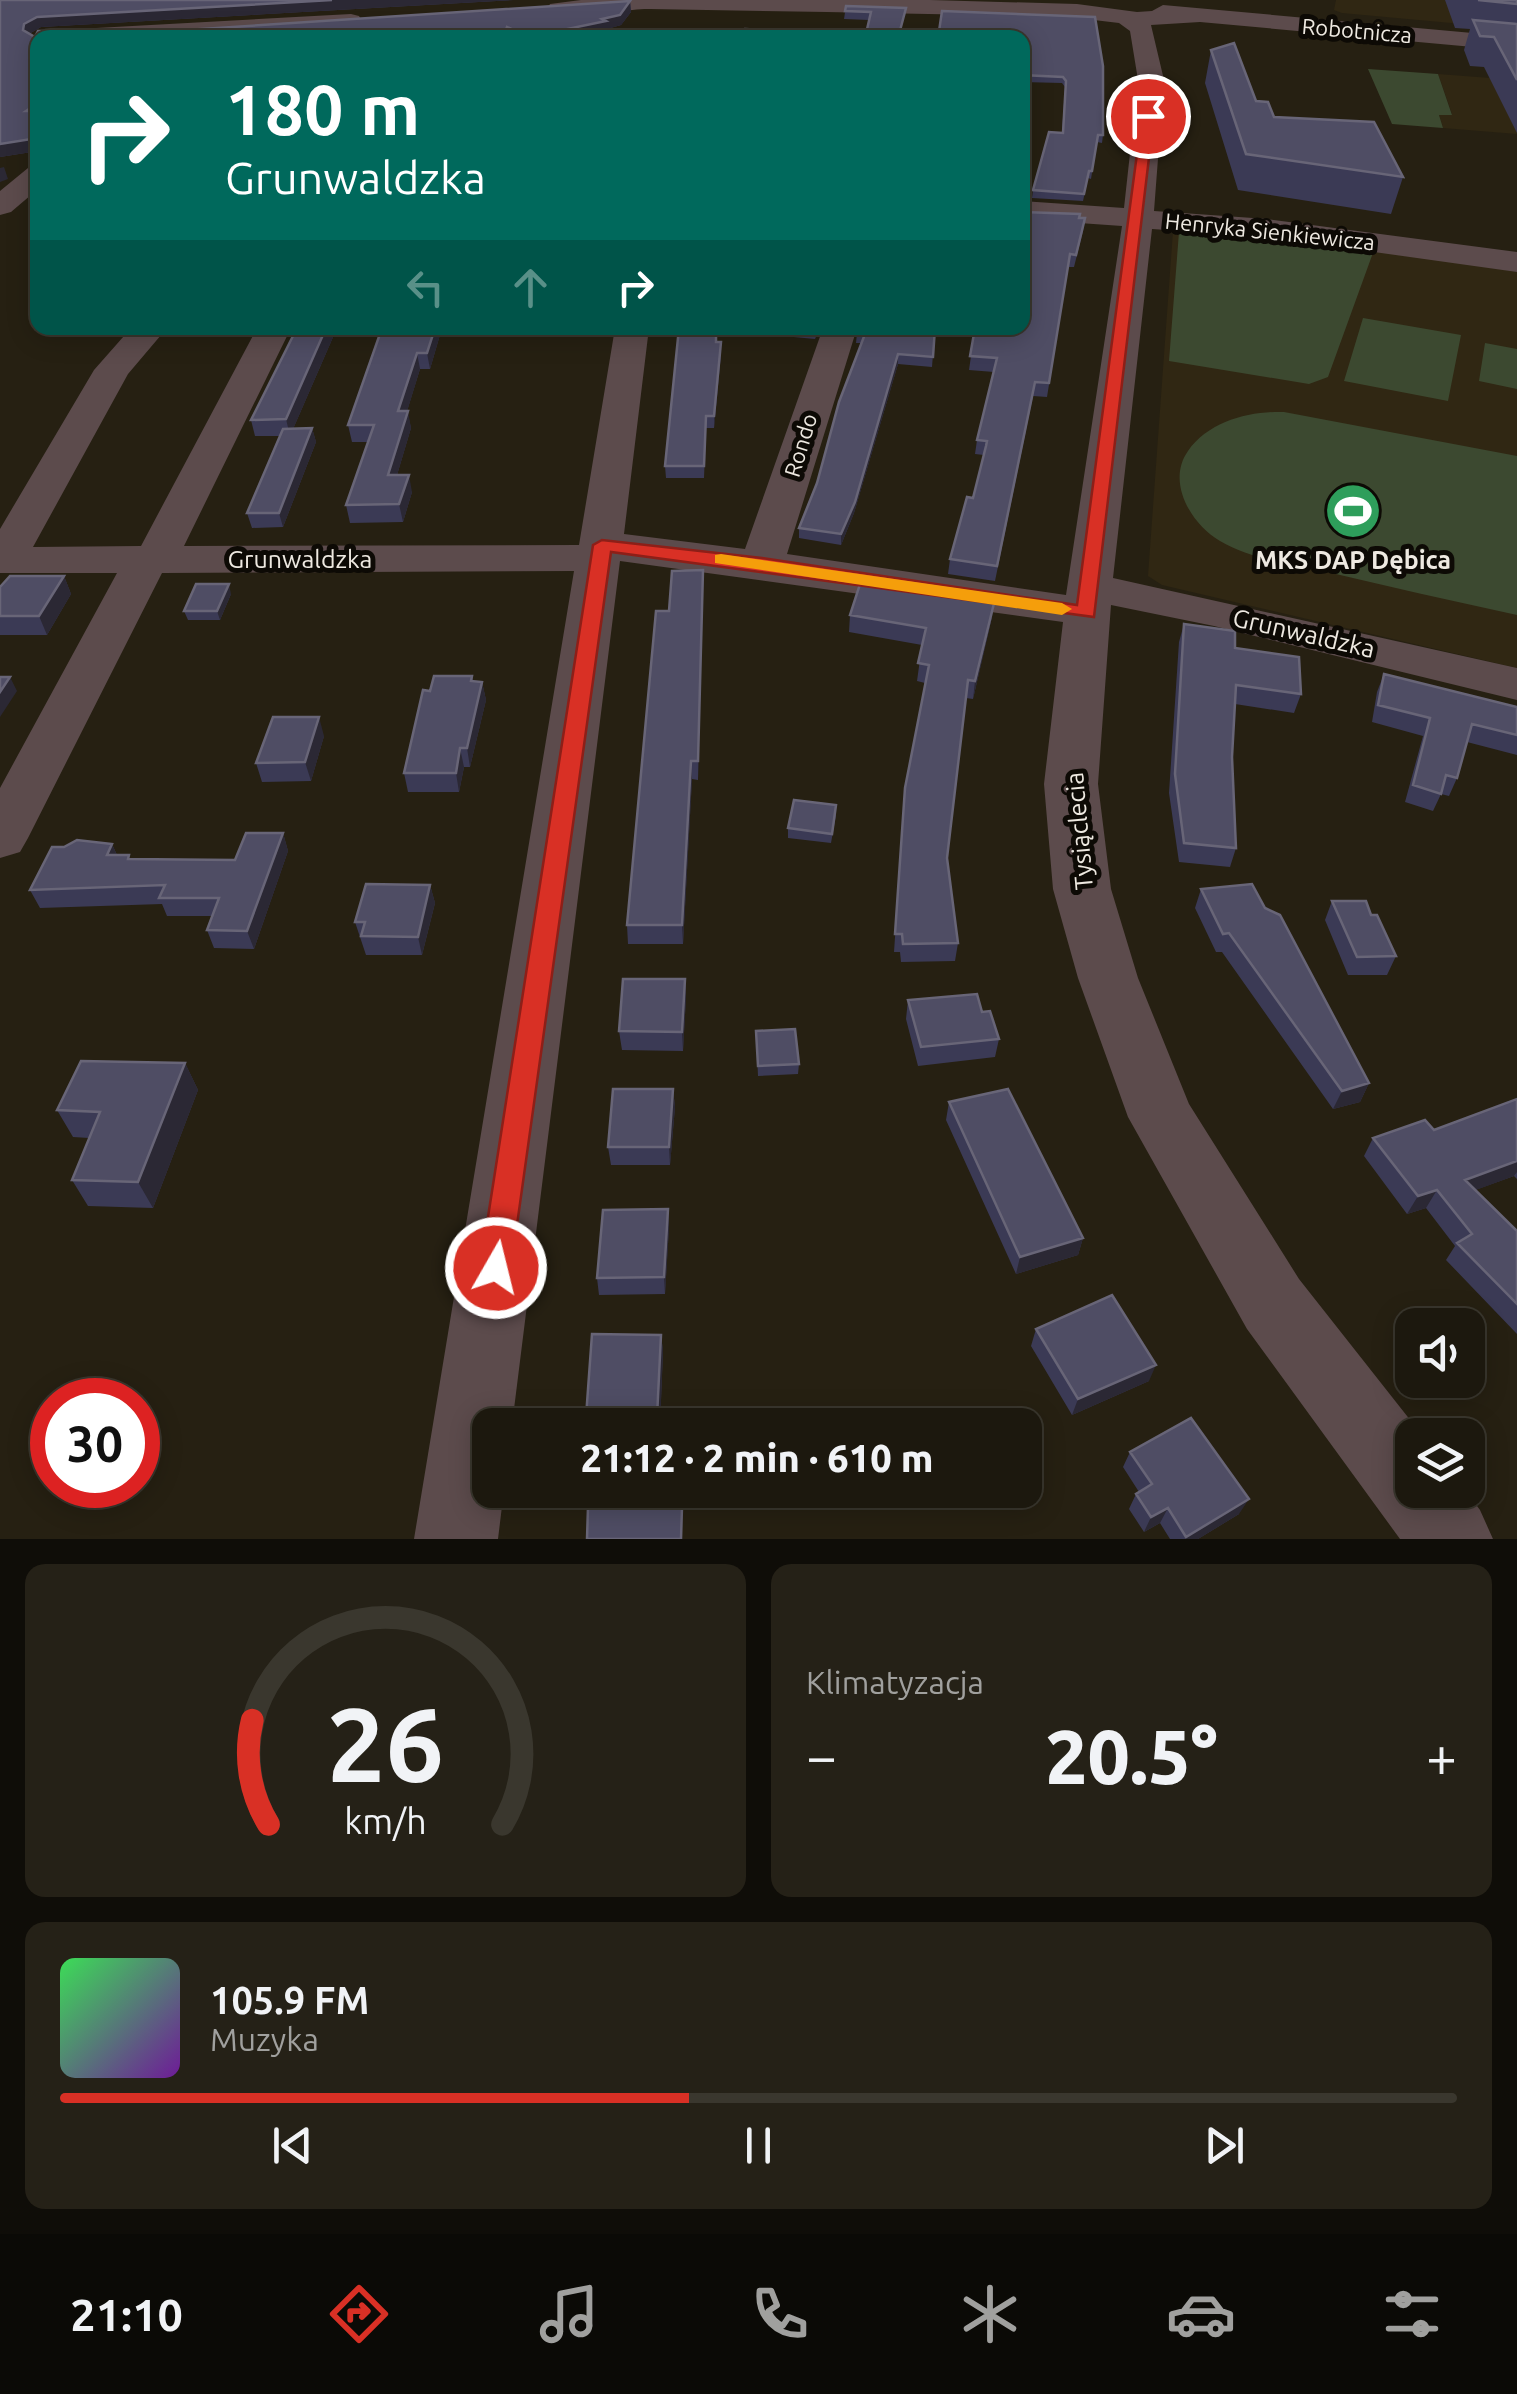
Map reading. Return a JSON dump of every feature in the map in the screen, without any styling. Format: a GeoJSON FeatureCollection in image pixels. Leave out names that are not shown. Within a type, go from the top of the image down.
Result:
{"type":"FeatureCollection","features":[{"type":"Feature","properties":{"kind":"street","name":"Robotnicza"},"geometry":{"type":"LineString","coordinates":[[792,0],[1136,12],[1517,44]]}},
{"type":"Feature","properties":{"kind":"street"},"geometry":{"type":"LineString","coordinates":[[537,10],[640,1],[718,8]]}},
{"type":"Feature","properties":{"kind":"street","name":"Robotnicza"},"geometry":{"type":"LineString","coordinates":[[718,8],[804,1]]}},
{"type":"Feature","properties":{"kind":"street"},"geometry":{"type":"LineString","coordinates":[[654,26],[718,8]]}},
{"type":"Feature","properties":{"kind":"street"},"geometry":{"type":"LineString","coordinates":[[37,30],[47,12]]}},
{"type":"Feature","properties":{"kind":"street","name":"Tysiąclecia"},"geometry":{"type":"LineString","coordinates":[[1136,12],[1152,80],[1088,600],[1070,784],[1082,889],[1108,978],[1161,1117],[1273,1304],[1395,1465]]}},
{"type":"Feature","properties":{"kind":"street"},"geometry":{"type":"LineString","coordinates":[[185,30],[376,20]]}},
{"type":"Feature","properties":{"kind":"street"},"geometry":{"type":"LineString","coordinates":[[0,171],[30,165]]}},
{"type":"Feature","properties":{"kind":"street"},"geometry":{"type":"LineString","coordinates":[[0,206],[30,181]]}},
{"type":"Feature","properties":{"kind":"street","name":"Henryka Sienkiewicza"},"geometry":{"type":"LineString","coordinates":[[1030,211],[1345,236],[1517,262]]}},
{"type":"Feature","properties":{"kind":"street"},"geometry":{"type":"LineString","coordinates":[[2,560],[112,370],[144,335]]}},
{"type":"Feature","properties":{"kind":"street"},"geometry":{"type":"LineString","coordinates":[[0,838],[270,335]]}},
{"type":"Feature","properties":{"kind":"street"},"geometry":{"type":"LineString","coordinates":[[456,1538],[631,335]]}},
{"type":"Feature","properties":{"kind":"street","name":"Rondo"},"geometry":{"type":"LineString","coordinates":[[762,564],[838,335]]}},
{"type":"Feature","properties":{"kind":"street","name":"Grunwaldzka"},"geometry":{"type":"LineString","coordinates":[[2,560],[601,552],[762,564],[1214,612],[1517,684]]}},
{"type":"Feature","properties":{"kind":"street","name":"Tysiąclecia"},"geometry":{"type":"LineString","coordinates":[[1427,1508],[1451,1539]]}},
{"type":"Feature","properties":{"kind":"shaded area"},"geometry":{"type":"Polygon","coordinates":[[[1336,0],[1517,0],[1517,29],[1342,13],[1334,10],[1336,0]]]}},
{"type":"Feature","properties":{"kind":"shaded area"},"geometry":{"type":"Polygon","coordinates":[[[1438,74],[1517,80],[1517,134],[1443,128],[1439,115],[1452,114],[1438,74]]]}},
{"type":"Feature","properties":{"kind":"shaded area"},"geometry":{"type":"Polygon","coordinates":[[[1173,231],[1358,247],[1517,272],[1517,668],[1162,585],[1148,576],[1173,231]]]}},
{"type":"Feature","properties":{"kind":"green space"},"geometry":{"type":"Polygon","coordinates":[[[1368,69],[1438,74],[1452,115],[1439,115],[1443,128],[1392,124],[1368,69]]]}},
{"type":"Feature","properties":{"kind":"green space"},"geometry":{"type":"Polygon","coordinates":[[[1179,232],[1374,250],[1328,377],[1309,384],[1169,361],[1179,232]]]}},
{"type":"Feature","properties":{"kind":"green space"},"geometry":{"type":"Polygon","coordinates":[[[1363,318],[1461,335],[1448,401],[1344,381],[1363,318]]]}},
{"type":"Feature","properties":{"kind":"green space"},"geometry":{"type":"Polygon","coordinates":[[[1485,343],[1517,349],[1517,389],[1479,381],[1485,343]]]}},
{"type":"Feature","properties":{"kind":"green space","name":"MKS DAP Dębica"},"geometry":{"type":"Polygon","coordinates":[[[1284,412],[1517,456],[1517,615],[1257,556],[1209,534],[1191,513],[1181,489],[1182,463],[1188,451],[1207,432],[1231,420],[1284,412]]]}},
{"type":"Feature","properties":{"kind":"building"},"geometry":{"type":"Polygon","coordinates":[[[0,0],[332,0],[37,17],[24,24],[23,30],[30,34],[30,108],[26,111],[30,111],[30,139],[0,144],[0,0]]]}},
{"type":"Feature","properties":{"kind":"building"},"geometry":{"type":"Polygon","coordinates":[[[1478,0],[1517,0],[1517,4],[1478,0]]]}},
{"type":"Feature","properties":{"kind":"building"},"geometry":{"type":"Polygon","coordinates":[[[630,1],[620,15],[602,19],[606,21],[563,30],[507,27],[185,30],[630,1]]]}},
{"type":"Feature","properties":{"kind":"building"},"geometry":{"type":"Polygon","coordinates":[[[846,6],[906,8],[900,30],[867,30],[871,12],[845,11],[846,6]]]}},
{"type":"Feature","properties":{"kind":"building"},"geometry":{"type":"Polygon","coordinates":[[[942,11],[1095,17],[1103,66],[1103,135],[1098,135],[1084,194],[1033,190],[1049,132],[1063,133],[1066,81],[1063,77],[1030,75],[1030,30],[939,30],[942,11]]]}},
{"type":"Feature","properties":{"kind":"building"},"geometry":{"type":"Polygon","coordinates":[[[1473,20],[1517,24],[1517,80],[1494,37],[1480,36],[1473,20]]]}},
{"type":"Feature","properties":{"kind":"building"},"geometry":{"type":"Polygon","coordinates":[[[1234,43],[1256,101],[1268,102],[1274,117],[1374,122],[1403,177],[1246,154],[1211,50],[1234,43]]]}},
{"type":"Feature","properties":{"kind":"building"},"geometry":{"type":"Polygon","coordinates":[[[1030,212],[1080,214],[1079,218],[1085,218],[1076,255],[1070,254],[1049,383],[1035,382],[997,566],[950,559],[967,497],[973,498],[986,446],[987,441],[977,440],[997,358],[970,356],[974,335],[1030,335],[1030,212]]]}},
{"type":"Feature","properties":{"kind":"building"},"geometry":{"type":"Polygon","coordinates":[[[294,335],[323,335],[286,419],[251,420],[294,335]]]}},
{"type":"Feature","properties":{"kind":"building"},"geometry":{"type":"Polygon","coordinates":[[[380,335],[433,335],[427,353],[417,353],[398,411],[408,411],[388,475],[409,475],[399,504],[346,505],[374,425],[348,425],[380,335]]]}},
{"type":"Feature","properties":{"kind":"building"},"geometry":{"type":"Polygon","coordinates":[[[678,335],[716,335],[716,342],[721,342],[714,416],[706,416],[704,466],[665,466],[678,335]]]}},
{"type":"Feature","properties":{"kind":"building"},"geometry":{"type":"Polygon","coordinates":[[[865,335],[935,335],[933,357],[898,354],[855,502],[841,534],[799,528],[817,483],[839,402],[865,335]]]}},
{"type":"Feature","properties":{"kind":"building"},"geometry":{"type":"Polygon","coordinates":[[[312,428],[279,513],[247,513],[283,429],[312,428]]]}},
{"type":"Feature","properties":{"kind":"building"},"geometry":{"type":"Polygon","coordinates":[[[703,570],[698,761],[691,761],[682,925],[627,925],[656,611],[669,611],[672,571],[703,570]]]}},
{"type":"Feature","properties":{"kind":"building"},"geometry":{"type":"Polygon","coordinates":[[[10,576],[64,576],[39,616],[0,616],[0,587],[10,576]]]}},
{"type":"Feature","properties":{"kind":"building"},"geometry":{"type":"Polygon","coordinates":[[[196,584],[229,584],[217,611],[184,611],[196,584]]]}},
{"type":"Feature","properties":{"kind":"building"},"geometry":{"type":"Polygon","coordinates":[[[860,584],[995,599],[975,681],[968,680],[947,858],[958,943],[903,944],[902,934],[895,934],[905,788],[929,665],[918,663],[926,628],[850,615],[860,584]]]}},
{"type":"Feature","properties":{"kind":"building"},"geometry":{"type":"Polygon","coordinates":[[[1184,624],[1235,631],[1235,648],[1299,657],[1301,694],[1236,685],[1232,757],[1236,848],[1184,843],[1175,774],[1184,624]]]}},
{"type":"Feature","properties":{"kind":"building"},"geometry":{"type":"Polygon","coordinates":[[[1384,674],[1517,707],[1517,735],[1472,724],[1457,778],[1446,775],[1441,794],[1413,785],[1430,718],[1378,705],[1384,674]]]}},
{"type":"Feature","properties":{"kind":"building"},"geometry":{"type":"Polygon","coordinates":[[[434,676],[472,676],[471,681],[482,682],[467,748],[460,748],[456,773],[404,773],[423,690],[430,691],[434,676]]]}},
{"type":"Feature","properties":{"kind":"building"},"geometry":{"type":"Polygon","coordinates":[[[0,677],[10,677],[0,692],[0,677]]]}},
{"type":"Feature","properties":{"kind":"building"},"geometry":{"type":"Polygon","coordinates":[[[273,717],[319,717],[305,762],[256,763],[273,717]]]}},
{"type":"Feature","properties":{"kind":"building"},"geometry":{"type":"Polygon","coordinates":[[[794,800],[836,805],[832,834],[788,828],[794,800]]]}},
{"type":"Feature","properties":{"kind":"building"},"geometry":{"type":"Polygon","coordinates":[[[246,833],[283,833],[247,931],[207,930],[219,898],[159,898],[165,885],[30,890],[52,847],[64,847],[77,840],[112,844],[107,855],[129,855],[128,859],[235,860],[246,833]]]}},
{"type":"Feature","properties":{"kind":"building"},"geometry":{"type":"Polygon","coordinates":[[[366,884],[430,885],[418,937],[361,936],[365,922],[355,922],[366,884]]]}},
{"type":"Feature","properties":{"kind":"building"},"geometry":{"type":"Polygon","coordinates":[[[1252,884],[1265,908],[1280,915],[1369,1083],[1342,1091],[1229,933],[1223,934],[1201,889],[1252,884]]]}},
{"type":"Feature","properties":{"kind":"building"},"geometry":{"type":"Polygon","coordinates":[[[1332,901],[1366,901],[1396,956],[1357,957],[1332,901]]]}},
{"type":"Feature","properties":{"kind":"building"},"geometry":{"type":"Polygon","coordinates":[[[623,979],[685,979],[682,1032],[619,1031],[623,979]]]}},
{"type":"Feature","properties":{"kind":"building"},"geometry":{"type":"Polygon","coordinates":[[[977,994],[982,1012],[990,1011],[999,1039],[921,1047],[908,1000],[977,994]]]}},
{"type":"Feature","properties":{"kind":"building"},"geometry":{"type":"Polygon","coordinates":[[[795,1029],[799,1064],[758,1066],[756,1031],[795,1029]]]}},
{"type":"Feature","properties":{"kind":"building"},"geometry":{"type":"Polygon","coordinates":[[[81,1061],[185,1063],[138,1182],[72,1180],[100,1112],[57,1110],[81,1061]]]}},
{"type":"Feature","properties":{"kind":"building"},"geometry":{"type":"Polygon","coordinates":[[[613,1089],[673,1089],[669,1147],[608,1147],[613,1089]]]}},
{"type":"Feature","properties":{"kind":"building"},"geometry":{"type":"Polygon","coordinates":[[[1008,1089],[1083,1238],[1020,1257],[949,1102],[1008,1089]]]}},
{"type":"Feature","properties":{"kind":"building"},"geometry":{"type":"Polygon","coordinates":[[[1517,1099],[1517,1161],[1465,1180],[1517,1231],[1517,1304],[1457,1243],[1472,1234],[1437,1190],[1418,1196],[1373,1138],[1425,1120],[1434,1130],[1517,1099]]]}},
{"type":"Feature","properties":{"kind":"building"},"geometry":{"type":"Polygon","coordinates":[[[668,1209],[664,1277],[597,1278],[603,1210],[668,1209]]]}},
{"type":"Feature","properties":{"kind":"building"},"geometry":{"type":"Polygon","coordinates":[[[1112,1295],[1156,1365],[1078,1399],[1036,1329],[1112,1295]]]}},
{"type":"Feature","properties":{"kind":"building"},"geometry":{"type":"Polygon","coordinates":[[[592,1334],[661,1335],[657,1408],[587,1408],[592,1334]]]}},
{"type":"Feature","properties":{"kind":"building"},"geometry":{"type":"Polygon","coordinates":[[[1191,1418],[1249,1499],[1186,1537],[1168,1508],[1151,1517],[1136,1494],[1152,1484],[1130,1452],[1191,1418]]]}},
{"type":"Feature","properties":{"kind":"building"},"geometry":{"type":"Polygon","coordinates":[[[588,1508],[682,1508],[681,1539],[587,1539],[588,1508]]]}},
{"type":"Feature","properties":{"kind":"slow traffic"},"geometry":{"type":"LineString","coordinates":[[721,559],[1062,609]]}},
{"type":"Feature","properties":{"kind":"place","name":"MKS DAP Dębica"},"geometry":{"type":"Point","coordinates":[1353,511]}},
{"type":"Feature","properties":{"kind":"route"},"geometry":{"type":"LineString","coordinates":[[496,1268],[602,545],[762,564],[1086,612],[1148,116]]}}]}
